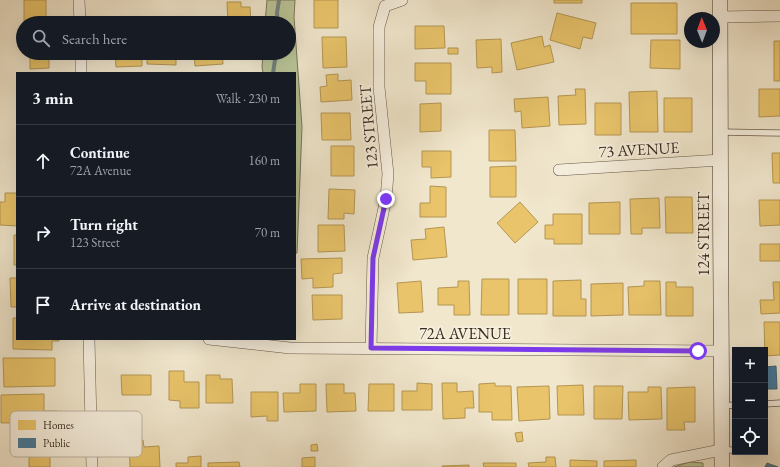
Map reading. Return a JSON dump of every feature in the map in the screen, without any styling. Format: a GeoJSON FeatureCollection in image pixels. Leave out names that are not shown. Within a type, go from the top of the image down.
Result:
{"type":"FeatureCollection","features":[{"type":"Feature","properties":{"kind":"street"},"geometry":{"type":"LineString","coordinates":[[79,0],[80,16]]}},
{"type":"Feature","properties":{"kind":"street"},"geometry":{"type":"LineString","coordinates":[[383,3],[402,0]]}},
{"type":"Feature","properties":{"kind":"street","name":"124 STREET"},"geometry":{"type":"LineString","coordinates":[[720,0],[720,12]]}},
{"type":"Feature","properties":{"kind":"street","name":"123 STREET"},"geometry":{"type":"LineString","coordinates":[[371,348],[373,258],[386,199],[388,174],[379,87],[379,27],[383,3]]}},
{"type":"Feature","properties":{"kind":"street"},"geometry":{"type":"LineString","coordinates":[[720,17],[780,16]]}},
{"type":"Feature","properties":{"kind":"street","name":"124 STREET"},"geometry":{"type":"LineString","coordinates":[[720,17],[720,351],[728,406],[728,450],[722,467]]}},
{"type":"Feature","properties":{"kind":"street"},"geometry":{"type":"LineString","coordinates":[[81,60],[82,72]]}},
{"type":"Feature","properties":{"kind":"street","name":"73 AVENUE"},"geometry":{"type":"LineString","coordinates":[[559,170],[721,160]]}},
{"type":"Feature","properties":{"kind":"street"},"geometry":{"type":"LineString","coordinates":[[89,340],[91,411]]}},
{"type":"Feature","properties":{"kind":"street","name":"72A AVENUE"},"geometry":{"type":"LineString","coordinates":[[218,340],[290,348],[720,351]]}},
{"type":"Feature","properties":{"kind":"street"},"geometry":{"type":"LineString","coordinates":[[663,467],[671,460],[728,450]]}},
{"type":"Feature","properties":{"kind":"street"},"geometry":{"type":"LineString","coordinates":[[92,457],[92,467]]}},
{"type":"Feature","properties":{"kind":"lane"},"geometry":{"type":"LineString","coordinates":[[721,132],[780,133]]}},
{"type":"Feature","properties":{"kind":"lane"},"geometry":{"type":"LineString","coordinates":[[768,404],[780,403]]}},
{"type":"Feature","properties":{"kind":"green space"},"geometry":{"type":"Polygon","coordinates":[[[267,0],[295,0],[294,16],[266,16],[267,0]]]}},
{"type":"Feature","properties":{"kind":"green space"},"geometry":{"type":"Polygon","coordinates":[[[296,44],[302,127],[297,253],[296,72],[263,72],[262,60],[296,60],[296,44]]]}},
{"type":"Feature","properties":{"kind":"green space"},"geometry":{"type":"Polygon","coordinates":[[[690,462],[703,463],[703,467],[674,467],[690,462]]]}},
{"type":"Feature","properties":{"kind":"building: Homes"},"geometry":{"type":"Polygon","coordinates":[[[24,0],[46,0],[46,16],[24,16],[24,0]]]}},
{"type":"Feature","properties":{"kind":"building: Homes"},"geometry":{"type":"Polygon","coordinates":[[[314,0],[338,0],[338,28],[314,28],[314,0]]]}},
{"type":"Feature","properties":{"kind":"building: Homes"},"geometry":{"type":"Polygon","coordinates":[[[554,0],[582,0],[582,3],[554,3],[554,0]]]}},
{"type":"Feature","properties":{"kind":"building: Homes"},"geometry":{"type":"Polygon","coordinates":[[[227,2],[241,2],[241,7],[250,7],[251,16],[228,16],[227,2]]]}},
{"type":"Feature","properties":{"kind":"building: Homes"},"geometry":{"type":"Polygon","coordinates":[[[631,3],[677,3],[677,34],[631,34],[631,3]]]}},
{"type":"Feature","properties":{"kind":"building: Homes"},"geometry":{"type":"Polygon","coordinates":[[[557,13],[596,23],[592,39],[583,37],[580,49],[550,40],[557,13]]]}},
{"type":"Feature","properties":{"kind":"building: Homes"},"geometry":{"type":"Polygon","coordinates":[[[415,26],[444,26],[445,48],[415,49],[415,26]]]}},
{"type":"Feature","properties":{"kind":"building: Homes"},"geometry":{"type":"Polygon","coordinates":[[[542,36],[544,47],[550,45],[554,62],[517,70],[511,43],[542,36]]]}},
{"type":"Feature","properties":{"kind":"building: Homes"},"geometry":{"type":"Polygon","coordinates":[[[322,37],[346,37],[347,67],[323,68],[322,37]]]}},
{"type":"Feature","properties":{"kind":"building: Homes"},"geometry":{"type":"Polygon","coordinates":[[[501,39],[502,72],[492,73],[492,67],[477,68],[476,40],[501,39]]]}},
{"type":"Feature","properties":{"kind":"building: Homes"},"geometry":{"type":"Polygon","coordinates":[[[651,40],[680,40],[680,69],[650,68],[651,40]]]}},
{"type":"Feature","properties":{"kind":"building: Homes"},"geometry":{"type":"Polygon","coordinates":[[[774,41],[780,41],[780,81],[774,81],[774,41]]]}},
{"type":"Feature","properties":{"kind":"building: Homes"},"geometry":{"type":"Polygon","coordinates":[[[448,48],[458,48],[458,54],[448,54],[448,48]]]}},
{"type":"Feature","properties":{"kind":"building: Homes"},"geometry":{"type":"Polygon","coordinates":[[[30,60],[49,60],[49,68],[30,69],[30,60]]]}},
{"type":"Feature","properties":{"kind":"building: Homes"},"geometry":{"type":"Polygon","coordinates":[[[116,60],[142,60],[142,66],[116,67],[116,60]]]}},
{"type":"Feature","properties":{"kind":"building: Homes"},"geometry":{"type":"Polygon","coordinates":[[[147,60],[176,60],[176,65],[147,64],[147,60]]]}},
{"type":"Feature","properties":{"kind":"building: Homes"},"geometry":{"type":"Polygon","coordinates":[[[195,60],[223,60],[223,64],[195,66],[195,60]]]}},
{"type":"Feature","properties":{"kind":"building: Homes"},"geometry":{"type":"Polygon","coordinates":[[[415,63],[451,63],[451,94],[426,94],[426,81],[415,81],[415,63]]]}},
{"type":"Feature","properties":{"kind":"building: Homes"},"geometry":{"type":"Polygon","coordinates":[[[338,74],[338,81],[351,80],[352,100],[321,102],[320,87],[327,86],[326,75],[338,74]]]}},
{"type":"Feature","properties":{"kind":"building: Homes"},"geometry":{"type":"Polygon","coordinates":[[[575,89],[585,89],[586,124],[559,125],[558,96],[576,95],[575,89]]]}},
{"type":"Feature","properties":{"kind":"building: Homes"},"geometry":{"type":"Polygon","coordinates":[[[759,89],[780,89],[780,116],[759,117],[759,89]]]}},
{"type":"Feature","properties":{"kind":"building: Homes"},"geometry":{"type":"Polygon","coordinates":[[[657,91],[658,132],[630,132],[629,92],[657,91]]]}},
{"type":"Feature","properties":{"kind":"building: Homes"},"geometry":{"type":"Polygon","coordinates":[[[548,97],[550,126],[522,128],[521,111],[515,112],[514,99],[548,97]]]}},
{"type":"Feature","properties":{"kind":"building: Homes"},"geometry":{"type":"Polygon","coordinates":[[[664,98],[692,98],[692,132],[664,132],[664,98]]]}},
{"type":"Feature","properties":{"kind":"building: Homes"},"geometry":{"type":"Polygon","coordinates":[[[441,103],[441,131],[420,132],[420,104],[441,103]]]}},
{"type":"Feature","properties":{"kind":"building: Homes"},"geometry":{"type":"Polygon","coordinates":[[[595,103],[621,103],[621,135],[595,135],[595,103]]]}},
{"type":"Feature","properties":{"kind":"building: Homes"},"geometry":{"type":"Polygon","coordinates":[[[321,113],[350,113],[351,140],[322,140],[321,113]]]}},
{"type":"Feature","properties":{"kind":"building: Homes"},"geometry":{"type":"Polygon","coordinates":[[[489,130],[515,130],[516,161],[489,161],[489,130]]]}},
{"type":"Feature","properties":{"kind":"building: Homes"},"geometry":{"type":"Polygon","coordinates":[[[331,146],[354,146],[354,176],[331,176],[331,146]]]}},
{"type":"Feature","properties":{"kind":"building: Homes"},"geometry":{"type":"Polygon","coordinates":[[[422,151],[451,151],[451,177],[431,178],[431,167],[422,167],[422,151]]]}},
{"type":"Feature","properties":{"kind":"building: Homes"},"geometry":{"type":"Polygon","coordinates":[[[772,153],[780,153],[780,183],[773,183],[772,153]]]}},
{"type":"Feature","properties":{"kind":"building: Homes"},"geometry":{"type":"Polygon","coordinates":[[[516,166],[516,197],[490,197],[490,167],[516,166]]]}},
{"type":"Feature","properties":{"kind":"building: Homes"},"geometry":{"type":"Polygon","coordinates":[[[430,186],[446,187],[446,217],[420,217],[420,203],[430,203],[430,186]]]}},
{"type":"Feature","properties":{"kind":"building: Homes"},"geometry":{"type":"Polygon","coordinates":[[[329,189],[355,190],[354,214],[344,213],[344,219],[328,219],[329,189]]]}},
{"type":"Feature","properties":{"kind":"building: Homes"},"geometry":{"type":"Polygon","coordinates":[[[5,193],[16,193],[16,226],[0,225],[0,202],[5,202],[5,193]]]}},
{"type":"Feature","properties":{"kind":"building: Homes"},"geometry":{"type":"Polygon","coordinates":[[[665,197],[692,197],[693,233],[666,233],[665,197]]]}},
{"type":"Feature","properties":{"kind":"building: Homes"},"geometry":{"type":"Polygon","coordinates":[[[659,198],[660,228],[642,228],[642,234],[631,234],[630,199],[659,198]]]}},
{"type":"Feature","properties":{"kind":"building: Homes"},"geometry":{"type":"Polygon","coordinates":[[[759,200],[780,200],[780,225],[760,226],[759,200]]]}},
{"type":"Feature","properties":{"kind":"building: Homes"},"geometry":{"type":"Polygon","coordinates":[[[520,202],[538,222],[515,243],[497,223],[520,202]]]}},
{"type":"Feature","properties":{"kind":"building: Homes"},"geometry":{"type":"Polygon","coordinates":[[[620,202],[620,234],[589,234],[589,203],[620,202]]]}},
{"type":"Feature","properties":{"kind":"building: Homes"},"geometry":{"type":"Polygon","coordinates":[[[553,214],[582,214],[582,244],[554,244],[554,239],[545,239],[545,225],[553,225],[553,214]]]}},
{"type":"Feature","properties":{"kind":"building: Homes"},"geometry":{"type":"Polygon","coordinates":[[[318,225],[344,225],[345,251],[318,252],[318,225]]]}},
{"type":"Feature","properties":{"kind":"building: Homes"},"geometry":{"type":"Polygon","coordinates":[[[444,227],[447,257],[413,260],[411,240],[426,239],[425,229],[444,227]]]}},
{"type":"Feature","properties":{"kind":"building: Homes"},"geometry":{"type":"Polygon","coordinates":[[[14,235],[16,235],[16,265],[14,265],[14,235]]]}},
{"type":"Feature","properties":{"kind":"building: Homes"},"geometry":{"type":"Polygon","coordinates":[[[760,244],[780,244],[780,261],[760,261],[760,244]]]}},
{"type":"Feature","properties":{"kind":"building: Homes"},"geometry":{"type":"Polygon","coordinates":[[[342,258],[342,273],[333,274],[333,287],[313,288],[313,278],[302,279],[301,259],[342,258]]]}},
{"type":"Feature","properties":{"kind":"building: Homes"},"geometry":{"type":"Polygon","coordinates":[[[10,278],[16,278],[16,307],[11,307],[10,278]]]}},
{"type":"Feature","properties":{"kind":"building: Homes"},"geometry":{"type":"Polygon","coordinates":[[[482,279],[509,279],[509,315],[481,315],[482,279]]]}},
{"type":"Feature","properties":{"kind":"building: Homes"},"geometry":{"type":"Polygon","coordinates":[[[518,279],[547,279],[547,314],[518,314],[518,279]]]}},
{"type":"Feature","properties":{"kind":"building: Homes"},"geometry":{"type":"Polygon","coordinates":[[[581,280],[581,299],[586,299],[586,316],[553,316],[553,281],[581,280]]]}},
{"type":"Feature","properties":{"kind":"building: Homes"},"geometry":{"type":"Polygon","coordinates":[[[421,281],[423,312],[399,313],[397,283],[421,281]]]}},
{"type":"Feature","properties":{"kind":"building: Homes"},"geometry":{"type":"Polygon","coordinates":[[[458,281],[469,281],[470,315],[454,315],[454,305],[438,305],[438,288],[458,287],[458,281]]]}},
{"type":"Feature","properties":{"kind":"building: Homes"},"geometry":{"type":"Polygon","coordinates":[[[644,281],[660,281],[661,315],[629,315],[628,287],[644,286],[644,281]]]}},
{"type":"Feature","properties":{"kind":"building: Homes"},"geometry":{"type":"Polygon","coordinates":[[[666,282],[676,282],[676,287],[693,287],[693,316],[666,316],[666,282]]]}},
{"type":"Feature","properties":{"kind":"building: Homes"},"geometry":{"type":"Polygon","coordinates":[[[773,282],[780,282],[780,313],[761,314],[760,300],[774,300],[773,282]]]}},
{"type":"Feature","properties":{"kind":"building: Homes"},"geometry":{"type":"Polygon","coordinates":[[[623,283],[623,315],[591,316],[591,284],[623,283]]]}},
{"type":"Feature","properties":{"kind":"building: Homes"},"geometry":{"type":"Polygon","coordinates":[[[312,295],[342,295],[342,319],[313,320],[312,295]]]}},
{"type":"Feature","properties":{"kind":"building: Homes"},"geometry":{"type":"Polygon","coordinates":[[[13,318],[16,318],[16,340],[59,340],[52,341],[52,350],[13,349],[13,318]]]}},
{"type":"Feature","properties":{"kind":"building: Homes"},"geometry":{"type":"Polygon","coordinates":[[[764,322],[780,322],[780,355],[768,356],[768,347],[765,347],[764,322]]]}},
{"type":"Feature","properties":{"kind":"building: Homes"},"geometry":{"type":"Polygon","coordinates":[[[3,358],[55,358],[55,386],[4,387],[3,358]]]}},
{"type":"Feature","properties":{"kind":"building: Homes"},"geometry":{"type":"Polygon","coordinates":[[[169,371],[184,371],[184,382],[199,382],[199,408],[180,408],[180,401],[169,400],[169,371]]]}},
{"type":"Feature","properties":{"kind":"building: Homes"},"geometry":{"type":"Polygon","coordinates":[[[121,375],[151,375],[151,395],[122,395],[121,375]]]}},
{"type":"Feature","properties":{"kind":"building: Homes"},"geometry":{"type":"Polygon","coordinates":[[[206,375],[220,375],[220,379],[232,379],[233,403],[206,403],[206,375]]]}},
{"type":"Feature","properties":{"kind":"building: Homes"},"geometry":{"type":"Polygon","coordinates":[[[417,383],[432,384],[432,410],[402,410],[402,391],[417,391],[417,383]]]}},
{"type":"Feature","properties":{"kind":"building: Homes"},"geometry":{"type":"Polygon","coordinates":[[[442,383],[457,383],[457,392],[473,391],[474,408],[465,408],[465,418],[443,419],[442,383]]]}},
{"type":"Feature","properties":{"kind":"building: Homes"},"geometry":{"type":"Polygon","coordinates":[[[495,383],[495,386],[511,386],[512,420],[492,420],[492,412],[479,412],[479,384],[495,383]]]}},
{"type":"Feature","properties":{"kind":"building: Homes"},"geometry":{"type":"Polygon","coordinates":[[[300,384],[316,384],[316,411],[284,412],[283,393],[300,393],[300,384]]]}},
{"type":"Feature","properties":{"kind":"building: Homes"},"geometry":{"type":"Polygon","coordinates":[[[326,384],[344,384],[344,393],[355,393],[356,411],[327,412],[326,384]]]}},
{"type":"Feature","properties":{"kind":"building: Homes"},"geometry":{"type":"Polygon","coordinates":[[[369,384],[394,384],[394,411],[368,411],[369,384]]]}},
{"type":"Feature","properties":{"kind":"building: Homes"},"geometry":{"type":"Polygon","coordinates":[[[583,385],[584,415],[558,415],[557,386],[583,385]]]}},
{"type":"Feature","properties":{"kind":"building: Homes"},"geometry":{"type":"Polygon","coordinates":[[[549,386],[550,419],[519,421],[517,387],[549,386]]]}},
{"type":"Feature","properties":{"kind":"building: Homes"},"geometry":{"type":"Polygon","coordinates":[[[594,386],[623,386],[622,419],[594,419],[594,386]]]}},
{"type":"Feature","properties":{"kind":"building: Homes"},"geometry":{"type":"Polygon","coordinates":[[[648,387],[661,387],[662,419],[629,420],[628,392],[648,392],[648,387]]]}},
{"type":"Feature","properties":{"kind":"building: Homes"},"geometry":{"type":"Polygon","coordinates":[[[695,387],[695,422],[684,422],[685,430],[667,430],[667,388],[695,387]]]}},
{"type":"Feature","properties":{"kind":"building: Homes"},"geometry":{"type":"Polygon","coordinates":[[[251,392],[278,392],[278,421],[267,421],[267,416],[251,417],[251,392]]]}},
{"type":"Feature","properties":{"kind":"building: Homes"},"geometry":{"type":"Polygon","coordinates":[[[44,394],[44,411],[10,411],[10,423],[1,423],[1,395],[44,394]]]}},
{"type":"Feature","properties":{"kind":"building: Homes"},"geometry":{"type":"Polygon","coordinates":[[[522,432],[523,441],[517,442],[515,433],[522,432]]]}},
{"type":"Feature","properties":{"kind":"building: Homes"},"geometry":{"type":"Polygon","coordinates":[[[142,440],[144,447],[159,446],[160,467],[130,467],[130,457],[142,457],[142,440]]]}},
{"type":"Feature","properties":{"kind":"building: Homes"},"geometry":{"type":"Polygon","coordinates":[[[317,444],[318,451],[311,451],[311,445],[317,444]]]}},
{"type":"Feature","properties":{"kind":"building: Homes"},"geometry":{"type":"Polygon","coordinates":[[[201,456],[201,467],[176,467],[176,463],[188,463],[188,457],[201,456]]]}},
{"type":"Feature","properties":{"kind":"building: Homes"},"geometry":{"type":"Polygon","coordinates":[[[29,457],[50,457],[50,467],[29,467],[29,457]]]}},
{"type":"Feature","properties":{"kind":"building: Homes"},"geometry":{"type":"Polygon","coordinates":[[[315,457],[315,467],[302,467],[302,458],[315,457]]]}},
{"type":"Feature","properties":{"kind":"building: Homes"},"geometry":{"type":"Polygon","coordinates":[[[546,457],[555,457],[556,467],[529,467],[528,463],[546,462],[546,457]]]}},
{"type":"Feature","properties":{"kind":"building: Homes"},"geometry":{"type":"Polygon","coordinates":[[[570,460],[597,461],[597,467],[570,467],[570,460]]]}},
{"type":"Feature","properties":{"kind":"building: Homes"},"geometry":{"type":"Polygon","coordinates":[[[636,460],[636,467],[604,467],[604,461],[636,460]]]}},
{"type":"Feature","properties":{"kind":"building: Homes"},"geometry":{"type":"Polygon","coordinates":[[[239,462],[240,467],[208,467],[208,463],[239,462]]]}},
{"type":"Feature","properties":{"kind":"building: Homes"},"geometry":{"type":"Polygon","coordinates":[[[483,463],[516,463],[516,467],[484,467],[483,463]]]}},
{"type":"Feature","properties":{"kind":"building: Homes"},"geometry":{"type":"Polygon","coordinates":[[[469,465],[469,467],[442,467],[442,466],[469,465]]]}},
{"type":"Feature","properties":{"kind":"building: Public"},"geometry":{"type":"Polygon","coordinates":[[[776,366],[777,389],[768,389],[768,367],[776,366]]]}},
{"type":"Feature","properties":{"kind":"building: Public"},"geometry":{"type":"Polygon","coordinates":[[[767,463],[778,467],[765,467],[767,463]]]}},
{"type":"Feature","properties":{"kind":"waterway"},"geometry":{"type":"LineString","coordinates":[[277,16],[279,0]]}},
{"type":"Feature","properties":{"kind":"waterway"},"geometry":{"type":"LineString","coordinates":[[273,72],[275,60]]}},
{"type":"Feature","properties":{"kind":"route"},"geometry":{"type":"LineString","coordinates":[[386,199],[373,258],[371,348],[698,351]]}}]}
